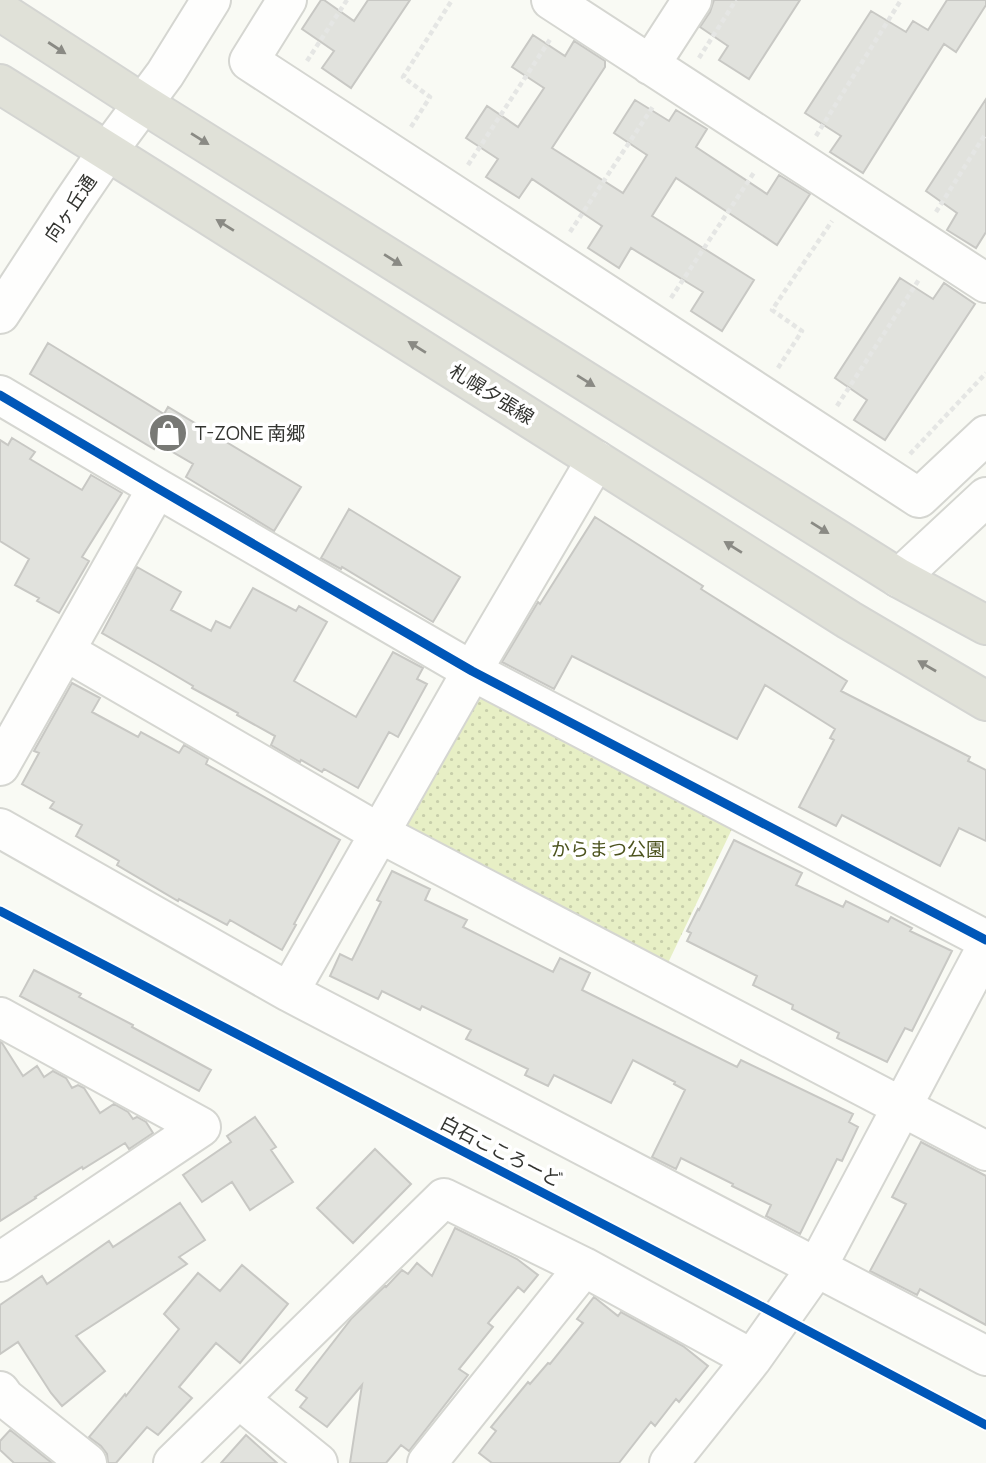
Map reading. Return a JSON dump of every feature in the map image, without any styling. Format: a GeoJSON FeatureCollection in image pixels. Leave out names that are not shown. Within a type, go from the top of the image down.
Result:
{"type":"FeatureCollection","features":[{"type":"Feature","properties":{"kind":"main road"},"geometry":{"type":"LineString","coordinates":[[0,11],[899,578],[986,625]]}},
{"type":"Feature","properties":{"kind":"main road","name":"札幌夕張線"},"geometry":{"type":"LineString","coordinates":[[0,84],[849,620],[986,701]]}},
{"type":"Feature","properties":{"kind":"street","name":"向ヶ丘通"},"geometry":{"type":"LineString","coordinates":[[0,314],[107,152],[165,74],[211,0]]}},
{"type":"Feature","properties":{"kind":"street"},"geometry":{"type":"LineString","coordinates":[[287,0],[249,61],[919,498],[986,435]]}},
{"type":"Feature","properties":{"kind":"street"},"geometry":{"type":"LineString","coordinates":[[668,76],[692,0]]}},
{"type":"Feature","properties":{"kind":"street"},"geometry":{"type":"LineString","coordinates":[[559,6],[986,283]]}},
{"type":"Feature","properties":{"kind":"street"},"geometry":{"type":"LineString","coordinates":[[0,395],[472,671],[986,940]]}},
{"type":"Feature","properties":{"kind":"street"},"geometry":{"type":"LineString","coordinates":[[289,992],[596,460]]}},
{"type":"Feature","properties":{"kind":"street"},"geometry":{"type":"LineString","coordinates":[[0,766],[157,488]]}},
{"type":"Feature","properties":{"kind":"street"},"geometry":{"type":"LineString","coordinates":[[899,578],[986,497]]}},
{"type":"Feature","properties":{"kind":"street"},"geometry":{"type":"LineString","coordinates":[[65,651],[379,833],[986,1151]]}},
{"type":"Feature","properties":{"kind":"street"},"geometry":{"type":"LineString","coordinates":[[0,828],[289,992],[809,1279],[986,1356]]}},
{"type":"Feature","properties":{"kind":"street"},"geometry":{"type":"LineString","coordinates":[[669,1463],[758,1352],[809,1279],[903,1108],[986,948]]}},
{"type":"Feature","properties":{"kind":"street"},"geometry":{"type":"LineString","coordinates":[[0,1017],[201,1127],[0,1262]]}},
{"type":"Feature","properties":{"kind":"street"},"geometry":{"type":"LineString","coordinates":[[173,1463],[444,1198],[758,1352]]}},
{"type":"Feature","properties":{"kind":"street"},"geometry":{"type":"LineString","coordinates":[[427,1463],[584,1267]]}},
{"type":"Feature","properties":{"kind":"street"},"geometry":{"type":"LineString","coordinates":[[0,1391],[5,1398],[87,1463]]}},
{"type":"Feature","properties":{"kind":"street"},"geometry":{"type":"LineString","coordinates":[[239,1399],[318,1463]]}},
{"type":"Feature","properties":{"kind":"path"},"geometry":{"type":"LineString","coordinates":[[289,88],[347,0]]}},
{"type":"Feature","properties":{"kind":"path"},"geometry":{"type":"LineString","coordinates":[[394,155],[430,97],[403,77],[452,0]]}},
{"type":"Feature","properties":{"kind":"path"},"geometry":{"type":"LineString","coordinates":[[552,259],[668,76],[736,0]]}},
{"type":"Feature","properties":{"kind":"path"},"geometry":{"type":"LineString","coordinates":[[653,325],[901,0]]}},
{"type":"Feature","properties":{"kind":"path"},"geometry":{"type":"LineString","coordinates":[[450,192],[559,6]]}},
{"type":"Feature","properties":{"kind":"path"},"geometry":{"type":"LineString","coordinates":[[819,433],[928,245],[986,134]]}},
{"type":"Feature","properties":{"kind":"path"},"geometry":{"type":"LineString","coordinates":[[761,395],[802,331],[772,310],[850,195]]}},
{"type":"Feature","properties":{"kind":"path"},"geometry":{"type":"LineString","coordinates":[[887,477],[986,373]]}},
{"type":"Feature","properties":{"kind":"green space","name":"からまつ公園"},"geometry":{"type":"Polygon","coordinates":[[[484,699],[732,829],[667,965],[407,828],[405,815],[473,700],[484,699]]]}},
{"type":"Feature","properties":{"kind":"building"},"geometry":{"type":"Polygon","coordinates":[[[321,0],[354,21],[368,0],[410,0],[351,88],[322,68],[334,51],[302,29],[321,0]]]}},
{"type":"Feature","properties":{"kind":"building"},"geometry":{"type":"Polygon","coordinates":[[[714,0],[800,0],[749,79],[719,60],[728,46],[700,27],[714,0]]]}},
{"type":"Feature","properties":{"kind":"building"},"geometry":{"type":"Polygon","coordinates":[[[947,0],[986,0],[986,5],[956,52],[944,44],[863,173],[830,152],[841,136],[805,113],[871,11],[906,32],[913,21],[928,30],[947,0]]]}},
{"type":"Feature","properties":{"kind":"building"},"geometry":{"type":"Polygon","coordinates":[[[533,35],[565,56],[574,41],[605,61],[605,67],[552,148],[623,193],[647,155],[614,133],[635,100],[669,121],[676,110],[707,129],[696,147],[767,194],[779,175],[810,194],[777,245],[676,178],[652,216],[754,280],[722,331],[691,311],[703,292],[631,248],[619,268],[588,248],[602,226],[532,179],[519,198],[486,177],[498,159],[466,138],[487,106],[518,127],[544,88],[512,67],[533,35]]]}},
{"type":"Feature","properties":{"kind":"building"},"geometry":{"type":"Polygon","coordinates":[[[986,99],[986,232],[976,248],[947,230],[957,213],[926,191],[986,99]]]}},
{"type":"Feature","properties":{"kind":"building"},"geometry":{"type":"Polygon","coordinates":[[[900,278],[933,299],[944,283],[975,304],[885,440],[854,420],[867,400],[835,378],[900,278]]]}},
{"type":"Feature","properties":{"kind":"building","name":"T-ZONE 南郷"},"geometry":{"type":"Polygon","coordinates":[[[48,343],[164,414],[168,407],[301,487],[274,531],[186,477],[193,464],[157,443],[154,449],[30,374],[48,343]]]}},
{"type":"Feature","properties":{"kind":"building"},"geometry":{"type":"Polygon","coordinates":[[[12,438],[35,452],[30,459],[82,490],[91,475],[122,493],[82,557],[89,561],[59,613],[15,585],[29,559],[0,541],[0,440],[8,445],[12,438]]]}},
{"type":"Feature","properties":{"kind":"building"},"geometry":{"type":"Polygon","coordinates":[[[349,509],[460,577],[433,622],[342,567],[341,569],[321,558],[349,509]]]}},
{"type":"Feature","properties":{"kind":"building"},"geometry":{"type":"Polygon","coordinates":[[[595,517],[703,586],[701,589],[847,681],[841,691],[970,757],[968,761],[986,770],[986,841],[959,828],[940,866],[842,815],[836,826],[799,807],[834,740],[830,738],[835,729],[765,685],[737,739],[572,656],[554,689],[502,662],[595,517]]]}},
{"type":"Feature","properties":{"kind":"building"},"geometry":{"type":"Polygon","coordinates":[[[137,567],[181,592],[171,610],[211,631],[216,621],[230,628],[253,588],[296,611],[299,606],[327,622],[294,681],[356,717],[393,652],[423,668],[417,679],[427,684],[398,737],[389,732],[358,788],[324,769],[322,772],[301,760],[300,762],[271,745],[275,736],[102,633],[137,567]]]}},
{"type":"Feature","properties":{"kind":"building"},"geometry":{"type":"Polygon","coordinates":[[[72,683],[100,698],[92,712],[138,737],[141,732],[179,753],[184,745],[208,759],[206,764],[340,840],[282,950],[230,920],[227,925],[179,899],[178,901],[117,865],[119,861],[76,836],[82,825],[50,808],[54,802],[22,784],[39,753],[34,751],[72,683]]]}},
{"type":"Feature","properties":{"kind":"building"},"geometry":{"type":"Polygon","coordinates":[[[734,840],[802,873],[796,885],[843,907],[846,901],[888,922],[891,917],[912,928],[910,931],[952,951],[912,1031],[905,1028],[887,1062],[837,1038],[839,1033],[753,985],[757,976],[687,941],[691,933],[687,931],[734,840]]]}},
{"type":"Feature","properties":{"kind":"building"},"geometry":{"type":"Polygon","coordinates":[[[392,871],[430,889],[425,900],[467,920],[463,927],[553,972],[560,958],[590,973],[582,990],[737,1067],[741,1060],[853,1114],[849,1122],[858,1127],[842,1161],[837,1159],[800,1234],[766,1216],[771,1205],[732,1186],[733,1184],[681,1158],[676,1169],[652,1157],[685,1090],[674,1084],[675,1082],[633,1060],[611,1103],[554,1075],[548,1086],[525,1075],[528,1069],[466,1039],[471,1030],[422,1006],[420,1010],[382,991],[378,999],[330,976],[340,954],[352,960],[381,902],[377,900],[392,871]]]}},
{"type":"Feature","properties":{"kind":"building"},"geometry":{"type":"Polygon","coordinates":[[[34,970],[81,994],[79,997],[211,1070],[199,1091],[20,996],[34,970]]]}},
{"type":"Feature","properties":{"kind":"building"},"geometry":{"type":"Polygon","coordinates":[[[0,1042],[23,1076],[37,1066],[44,1077],[53,1071],[66,1078],[72,1088],[78,1085],[84,1088],[100,1113],[114,1104],[128,1112],[133,1119],[137,1117],[146,1122],[153,1133],[129,1149],[125,1143],[83,1169],[82,1167],[0,1221],[0,1042]]]}},
{"type":"Feature","properties":{"kind":"building"},"geometry":{"type":"Polygon","coordinates":[[[255,1117],[276,1147],[271,1150],[293,1182],[250,1210],[232,1182],[202,1202],[183,1175],[231,1142],[227,1136],[255,1117]]]}},
{"type":"Feature","properties":{"kind":"building"},"geometry":{"type":"Polygon","coordinates":[[[921,1142],[986,1176],[986,1325],[920,1289],[917,1295],[870,1271],[906,1204],[892,1197],[921,1142]]]}},
{"type":"Feature","properties":{"kind":"building"},"geometry":{"type":"Polygon","coordinates":[[[375,1149],[411,1184],[353,1243],[317,1208],[375,1149]]]}},
{"type":"Feature","properties":{"kind":"building"},"geometry":{"type":"Polygon","coordinates":[[[180,1203],[205,1240],[179,1257],[187,1264],[76,1336],[105,1371],[62,1406],[18,1342],[0,1354],[0,1305],[42,1276],[47,1284],[109,1241],[113,1247],[180,1203]]]}},
{"type":"Feature","properties":{"kind":"building"},"geometry":{"type":"Polygon","coordinates":[[[455,1228],[517,1259],[538,1275],[524,1292],[518,1287],[488,1323],[493,1327],[459,1369],[468,1375],[409,1451],[401,1445],[386,1463],[350,1463],[362,1385],[327,1427],[300,1407],[307,1398],[296,1390],[352,1318],[402,1270],[408,1274],[417,1263],[432,1276],[455,1228]]]}},
{"type":"Feature","properties":{"kind":"building"},"geometry":{"type":"Polygon","coordinates":[[[242,1265],[288,1304],[240,1363],[216,1343],[179,1387],[192,1398],[158,1435],[147,1427],[116,1463],[108,1463],[107,1454],[89,1437],[125,1394],[126,1396],[179,1329],[164,1314],[198,1273],[220,1291],[242,1265]]]}},
{"type":"Feature","properties":{"kind":"building"},"geometry":{"type":"Polygon","coordinates":[[[594,1297],[618,1316],[621,1312],[683,1346],[708,1366],[679,1402],[676,1399],[655,1426],[651,1422],[619,1463],[492,1463],[479,1453],[496,1431],[491,1427],[528,1382],[530,1384],[548,1363],[550,1364],[583,1323],[577,1319],[594,1297]]]}},
{"type":"Feature","properties":{"kind":"building"},"geometry":{"type":"Polygon","coordinates":[[[10,1430],[52,1463],[14,1463],[0,1450],[0,1441],[10,1430]]]}},
{"type":"Feature","properties":{"kind":"building"},"geometry":{"type":"Polygon","coordinates":[[[246,1435],[277,1463],[221,1463],[246,1435]]]}},
{"type":"Feature","properties":{"kind":"cycle path"},"geometry":{"type":"LineString","coordinates":[[0,395],[472,671],[986,940]]}},
{"type":"Feature","properties":{"kind":"cycle path","name":"白石こころーど"},"geometry":{"type":"LineString","coordinates":[[0,911],[986,1425]]}},
{"type":"Feature","properties":{"kind":"place","name":"T-ZONE 南郷"},"geometry":{"type":"Point","coordinates":[168,433]}}]}
